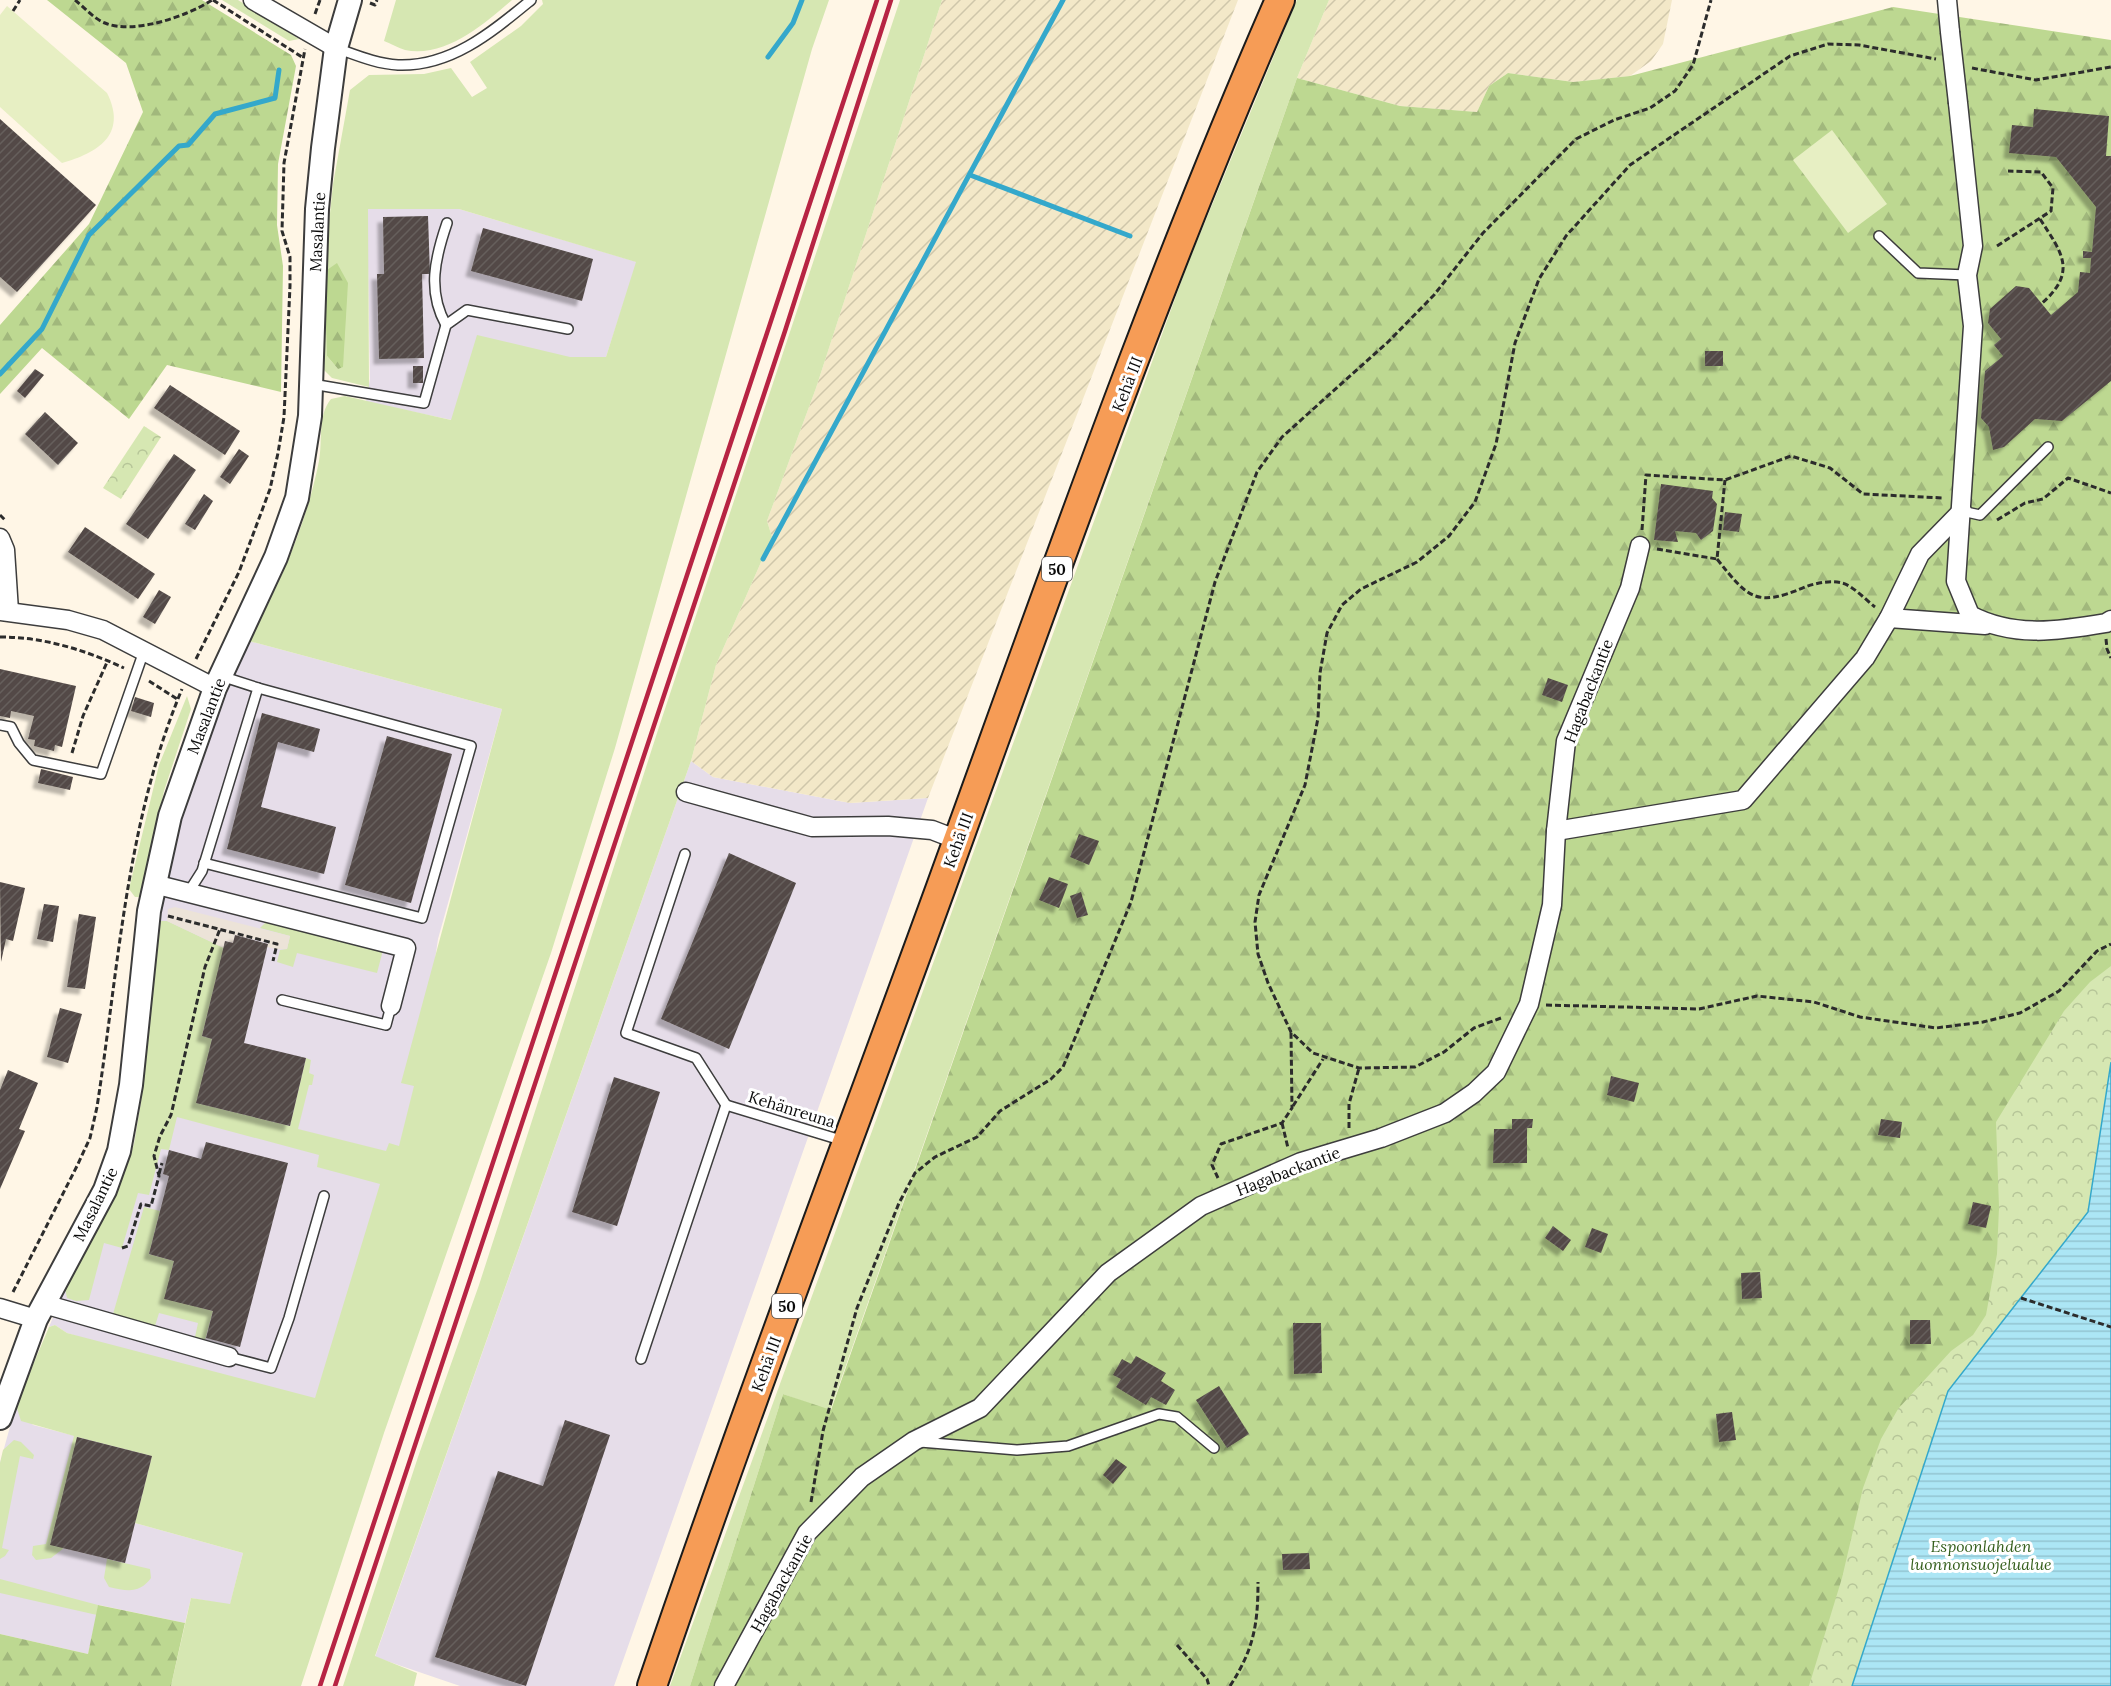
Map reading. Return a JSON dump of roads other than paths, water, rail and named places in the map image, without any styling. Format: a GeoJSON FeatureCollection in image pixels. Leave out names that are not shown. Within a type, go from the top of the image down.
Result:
{"type":"FeatureCollection","features":[{"type":"Feature","properties":{"kind":"highway","name":"Kehä III"},"geometry":{"type":"LineString","coordinates":[[652,1686],[735,1448],[1133,368],[1231,111],[1280,0]]}},
{"type":"Feature","properties":{"kind":"street"},"geometry":{"type":"LineString","coordinates":[[253,0],[336,48]]}},
{"type":"Feature","properties":{"kind":"street","name":"Masalantie"},"geometry":{"type":"LineString","coordinates":[[0,1418],[40,1311],[105,1190],[119,1151],[131,1085],[149,911],[170,816],[218,682],[276,557],[297,498],[305,457],[312,384],[316,209],[336,48],[350,0]]}},
{"type":"Feature","properties":{"kind":"street"},"geometry":{"type":"LineString","coordinates":[[1947,0],[1973,246],[1967,275],[1973,326],[1968,508],[1956,581],[1970,615],[1990,626]]}},
{"type":"Feature","properties":{"kind":"street"},"geometry":{"type":"LineString","coordinates":[[1556,831],[1743,800],[1865,658],[1889,618],[1920,554],[1968,508]]}},
{"type":"Feature","properties":{"kind":"street"},"geometry":{"type":"LineString","coordinates":[[0,538],[5,550],[4,611],[68,620],[103,630],[144,651],[218,682]]}},
{"type":"Feature","properties":{"kind":"street","name":"Hagabackantie"},"geometry":{"type":"LineString","coordinates":[[724,1686],[807,1533],[862,1477],[914,1442],[980,1408],[1108,1273],[1201,1206],[1301,1162],[1349,1148],[1445,1113],[1474,1093],[1496,1072],[1528,1008],[1552,905],[1556,831],[1566,741],[1630,588],[1640,546]]}},
{"type":"Feature","properties":{"kind":"street"},"geometry":{"type":"LineString","coordinates":[[1889,618],[2051,632],[2106,623],[2111,620]]}},
{"type":"Feature","properties":{"kind":"street"},"geometry":{"type":"LineString","coordinates":[[686,792],[812,827],[888,826],[932,830],[958,840]]}},
{"type":"Feature","properties":{"kind":"street"},"geometry":{"type":"LineString","coordinates":[[154,884],[406,948],[391,1006]]}},
{"type":"Feature","properties":{"kind":"street"},"geometry":{"type":"LineString","coordinates":[[6,1302],[229,1357]]}},
{"type":"Feature","properties":{"kind":"lane"},"geometry":{"type":"LineString","coordinates":[[336,48],[397,65],[424,63],[457,53],[488,36],[531,0]]}},
{"type":"Feature","properties":{"kind":"lane"},"geometry":{"type":"LineString","coordinates":[[446,325],[436,307],[435,257],[447,223]]}},
{"type":"Feature","properties":{"kind":"lane"},"geometry":{"type":"LineString","coordinates":[[1879,236],[1918,273],[1967,275]]}},
{"type":"Feature","properties":{"kind":"lane"},"geometry":{"type":"LineString","coordinates":[[312,384],[424,403],[446,325],[467,310],[568,329]]}},
{"type":"Feature","properties":{"kind":"lane"},"geometry":{"type":"LineString","coordinates":[[1968,508],[2048,447]]}},
{"type":"Feature","properties":{"kind":"lane"},"geometry":{"type":"LineString","coordinates":[[0,725],[11,727],[19,743],[33,760],[101,774],[144,651]]}},
{"type":"Feature","properties":{"kind":"lane"},"geometry":{"type":"LineString","coordinates":[[204,863],[422,918],[471,746],[258,687],[218,682]]}},
{"type":"Feature","properties":{"kind":"lane"},"geometry":{"type":"LineString","coordinates":[[188,893],[204,863],[258,687]]}},
{"type":"Feature","properties":{"kind":"lane"},"geometry":{"type":"LineString","coordinates":[[641,1359],[726,1105],[696,1058],[626,1033],[685,854]]}},
{"type":"Feature","properties":{"kind":"lane"},"geometry":{"type":"LineString","coordinates":[[282,1000],[386,1025],[391,1006]]}},
{"type":"Feature","properties":{"kind":"lane","name":"Kehänreuna"},"geometry":{"type":"LineString","coordinates":[[726,1105],[849,1143]]}},
{"type":"Feature","properties":{"kind":"lane"},"geometry":{"type":"LineString","coordinates":[[229,1357],[271,1368],[289,1318],[324,1196]]}},
{"type":"Feature","properties":{"kind":"lane"},"geometry":{"type":"LineString","coordinates":[[914,1442],[1017,1450],[1068,1446],[1159,1414],[1177,1417],[1215,1448]]}},
{"type":"Feature","properties":{"kind":"water","name":"Espoonlahden luonnonsuojelualue"},"geometry":{"type":"Polygon","coordinates":[[[2111,1062],[2111,1686],[1852,1686],[1948,1391],[2088,1212],[2111,1062]]]}},
{"type":"Feature","properties":{"kind":"waterway"},"geometry":{"type":"LineString","coordinates":[[768,57],[793,23],[802,0]]}},
{"type":"Feature","properties":{"kind":"waterway"},"geometry":{"type":"LineString","coordinates":[[763,559],[1063,0]]}},
{"type":"Feature","properties":{"kind":"waterway"},"geometry":{"type":"LineString","coordinates":[[0,374],[42,329],[89,235],[179,146],[188,145],[215,114],[275,98],[279,70]]}},
{"type":"Feature","properties":{"kind":"waterway"},"geometry":{"type":"LineString","coordinates":[[970,175],[1130,236]]}},
{"type":"Feature","properties":{"kind":"railway"},"geometry":{"type":"LineString","coordinates":[[320,1686],[877,0]]}},
{"type":"Feature","properties":{"kind":"railway"},"geometry":{"type":"LineString","coordinates":[[335,1686],[785,331],[891,0]]}}]}
